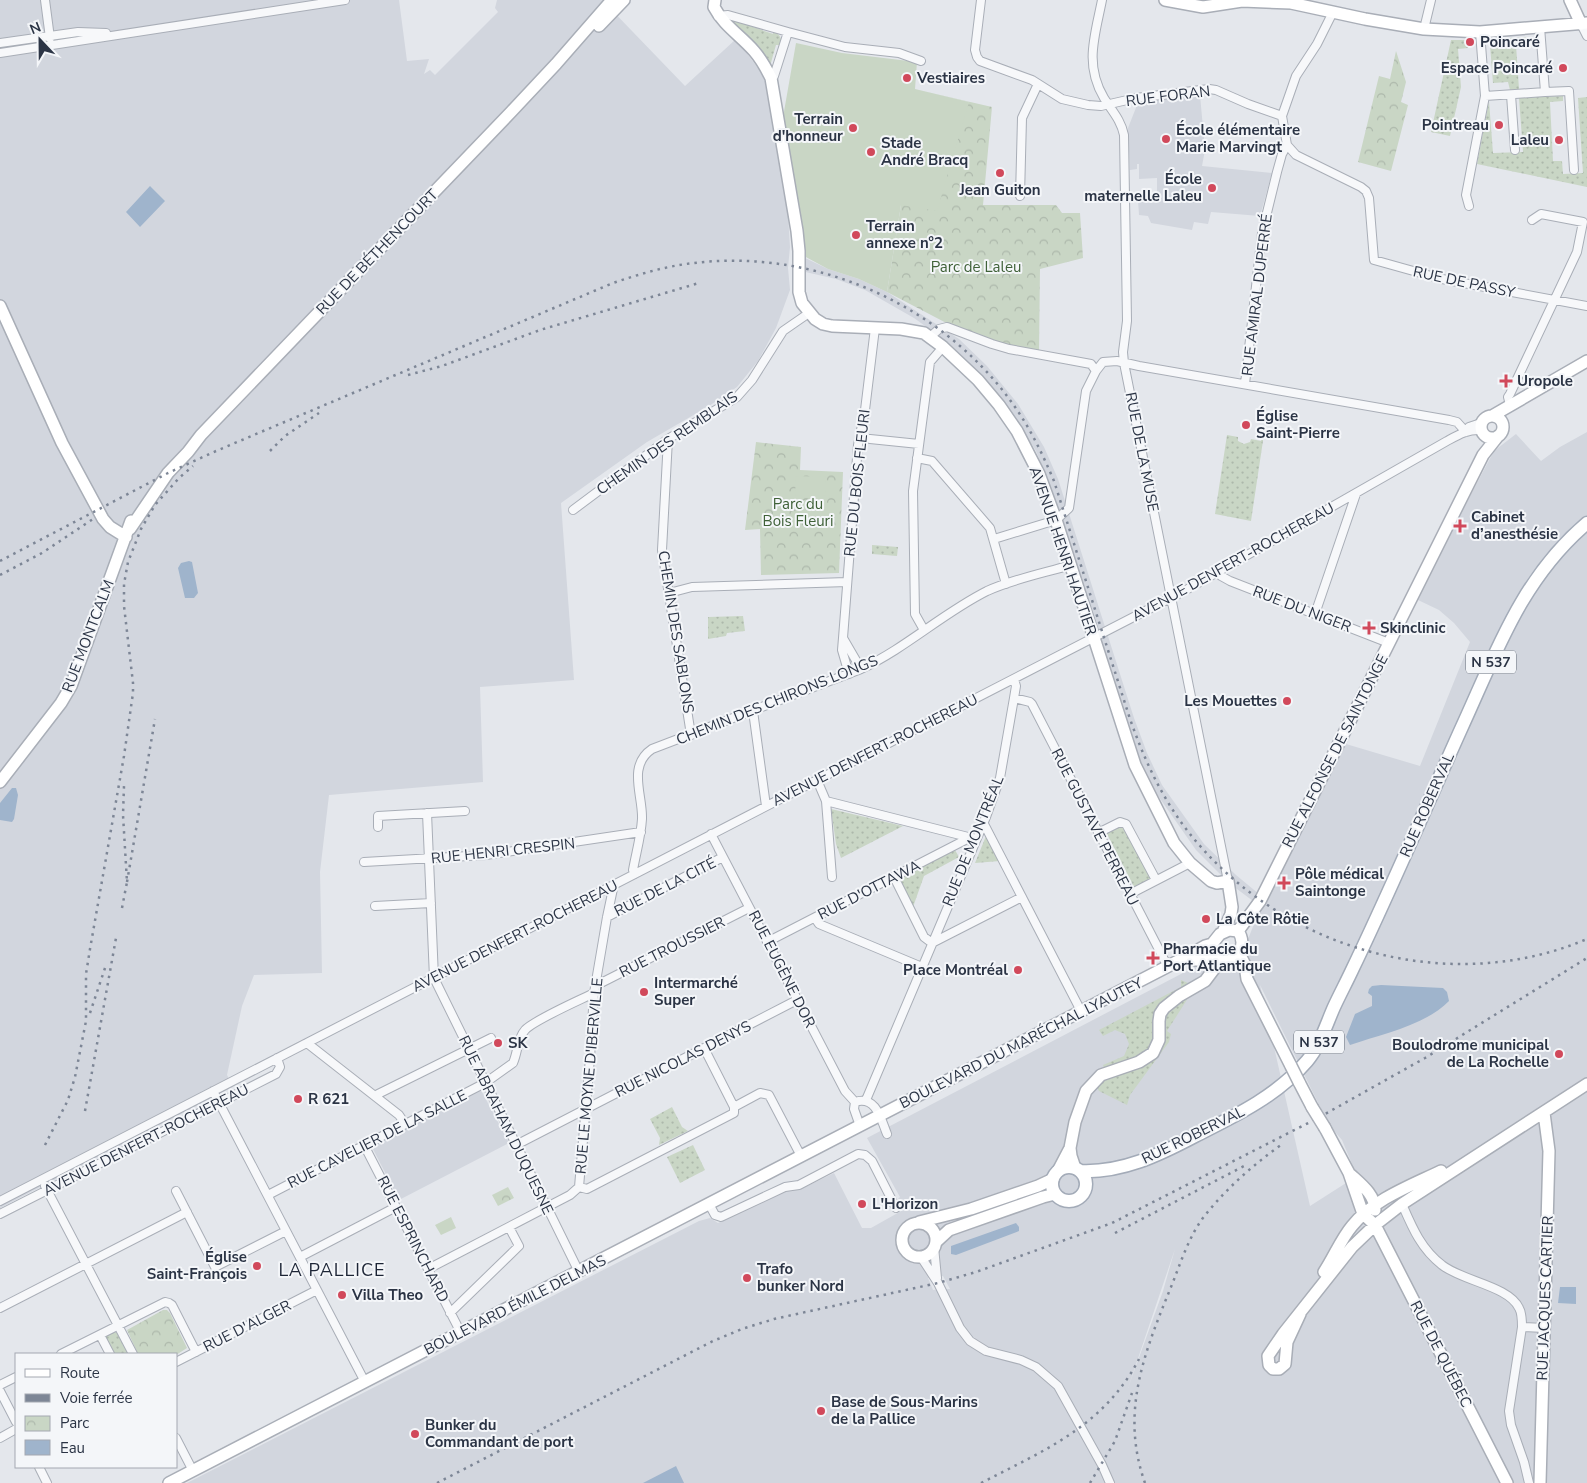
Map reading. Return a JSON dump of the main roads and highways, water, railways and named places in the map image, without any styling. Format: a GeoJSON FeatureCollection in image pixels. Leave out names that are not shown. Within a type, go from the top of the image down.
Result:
{"type":"FeatureCollection","features":[{"type":"Feature","properties":{"kind":"main road","name":"RUE ROBERVAL"},"geometry":{"type":"LineString","coordinates":[[1078,1170],[1113,1169],[1145,1160],[1174,1147],[1239,1113],[1279,1088],[1308,1060],[1323,1033],[1334,1005],[1380,912],[1520,602],[1553,557],[1587,523]]}},
{"type":"Feature","properties":{"kind":"main road"},"geometry":{"type":"LineString","coordinates":[[1064,1168],[1078,1170],[1085,1177],[1086,1188],[1080,1198],[1075,1201],[1064,1201],[1055,1194],[1052,1184],[1056,1175],[1064,1168]]}},
{"type":"Feature","properties":{"kind":"main road","name":"RUE ROBERVAL"},"geometry":{"type":"LineString","coordinates":[[1086,1188],[1113,1169]]}},
{"type":"Feature","properties":{"kind":"water"},"geometry":{"type":"Polygon","coordinates":[[[150,186],[165,201],[140,227],[126,212],[150,186]]]}},
{"type":"Feature","properties":{"kind":"water"},"geometry":{"type":"Polygon","coordinates":[[[192,562],[198,593],[194,598],[185,598],[178,568],[181,563],[192,562]]]}},
{"type":"Feature","properties":{"kind":"water"},"geometry":{"type":"Polygon","coordinates":[[[12,788],[16,788],[18,795],[14,819],[12,822],[0,820],[0,803],[12,788]]]}},
{"type":"Feature","properties":{"kind":"water"},"geometry":{"type":"Polygon","coordinates":[[[1372,986],[1443,988],[1447,992],[1449,1001],[1416,1023],[1350,1045],[1346,1037],[1355,1014],[1372,1006],[1372,996],[1368,993],[1369,989],[1372,986]]]}},
{"type":"Feature","properties":{"kind":"water"},"geometry":{"type":"Polygon","coordinates":[[[1016,1223],[1019,1231],[956,1255],[951,1254],[951,1246],[1016,1223]]]}},
{"type":"Feature","properties":{"kind":"water"},"geometry":{"type":"Polygon","coordinates":[[[1560,1287],[1576,1287],[1576,1304],[1558,1303],[1560,1287]]]}},
{"type":"Feature","properties":{"kind":"water"},"geometry":{"type":"Polygon","coordinates":[[[676,1466],[684,1483],[643,1483],[676,1466]]]}},
{"type":"Feature","properties":{"kind":"railway"},"geometry":{"type":"LineString","coordinates":[[0,561],[168,473],[216,451],[613,283],[673,266],[740,261],[786,265],[831,275],[874,292],[915,313],[953,340],[986,371],[1015,407],[1036,443],[1054,481],[1130,719],[1143,754],[1159,787],[1189,833],[1239,884],[1282,914],[1330,938],[1380,954],[1432,963],[1484,963],[1536,956],[1587,939]]}},
{"type":"Feature","properties":{"kind":"railway"},"geometry":{"type":"LineString","coordinates":[[408,375],[442,366],[540,330],[699,283]]}},
{"type":"Feature","properties":{"kind":"railway"},"geometry":{"type":"LineString","coordinates":[[270,451],[285,436],[319,413]]}},
{"type":"Feature","properties":{"kind":"railway"},"geometry":{"type":"LineString","coordinates":[[45,1145],[68,1100],[75,1077],[86,1021],[86,974],[124,756],[133,693],[124,606],[124,584],[128,562],[141,529],[155,505],[179,478],[193,466]]}},
{"type":"Feature","properties":{"kind":"railway"},"geometry":{"type":"LineString","coordinates":[[0,575],[42,553],[93,519]]}},
{"type":"Feature","properties":{"kind":"railway"},"geometry":{"type":"LineString","coordinates":[[127,882],[155,719]]}},
{"type":"Feature","properties":{"kind":"railway"},"geometry":{"type":"LineString","coordinates":[[122,908],[127,882],[123,815],[124,786]]}},
{"type":"Feature","properties":{"kind":"railway"},"geometry":{"type":"LineString","coordinates":[[85,1111],[116,938]]}},
{"type":"Feature","properties":{"kind":"railway"},"geometry":{"type":"LineString","coordinates":[[437,1483],[713,1341],[742,1329],[774,1319],[938,1283],[976,1272],[1112,1223],[1318,1118],[1425,1058],[1587,958]]}},
{"type":"Feature","properties":{"kind":"railway"},"geometry":{"type":"LineString","coordinates":[[90,1013],[105,968]]}},
{"type":"Feature","properties":{"kind":"railway"},"geometry":{"type":"LineString","coordinates":[[1145,1483],[1138,1456],[1135,1430],[1135,1405],[1139,1380],[1145,1356],[1183,1256],[1195,1230],[1214,1204],[1241,1177],[1281,1145]]}},
{"type":"Feature","properties":{"kind":"railway"},"geometry":{"type":"LineString","coordinates":[[1115,1233],[1248,1164]]}},
{"type":"Feature","properties":{"kind":"railway"},"geometry":{"type":"LineString","coordinates":[[981,1483],[1050,1447],[1091,1419],[1109,1402],[1125,1382],[1139,1359]]}},
{"type":"Feature","properties":{"kind":"railway"},"geometry":{"type":"LineString","coordinates":[[1090,1483],[1115,1441],[1132,1393]]}},
{"type":"Feature","properties":{"kind":"place","name":"Poincaré"},"geometry":{"type":"Point","coordinates":[1470,42]}},
{"type":"Feature","properties":{"kind":"place","name":"Espace Poincaré"},"geometry":{"type":"Point","coordinates":[1563,68]}},
{"type":"Feature","properties":{"kind":"place","name":"Vestiaires"},"geometry":{"type":"Point","coordinates":[907,78]}},
{"type":"Feature","properties":{"kind":"place","name":"Pointreau"},"geometry":{"type":"Point","coordinates":[1499,125]}},
{"type":"Feature","properties":{"kind":"place","name":"Terrain d'honneur"},"geometry":{"type":"Point","coordinates":[853,128]}},
{"type":"Feature","properties":{"kind":"place","name":"École élémentaire Marie Marvingt"},"geometry":{"type":"Point","coordinates":[1166,139]}},
{"type":"Feature","properties":{"kind":"place","name":"Laleu"},"geometry":{"type":"Point","coordinates":[1559,140]}},
{"type":"Feature","properties":{"kind":"place","name":"Stade André Bracq"},"geometry":{"type":"Point","coordinates":[871,152]}},
{"type":"Feature","properties":{"kind":"place","name":"Jean Guiton"},"geometry":{"type":"Point","coordinates":[1000,173]}},
{"type":"Feature","properties":{"kind":"place","name":"École maternelle Laleu"},"geometry":{"type":"Point","coordinates":[1212,188]}},
{"type":"Feature","properties":{"kind":"place","name":"Terrain annexe n°2"},"geometry":{"type":"Point","coordinates":[856,235]}},
{"type":"Feature","properties":{"kind":"place","name":"Uropole"},"geometry":{"type":"Point","coordinates":[1506,381]}},
{"type":"Feature","properties":{"kind":"place","name":"Église Saint-Pierre"},"geometry":{"type":"Point","coordinates":[1246,425]}},
{"type":"Feature","properties":{"kind":"place","name":"Cabinet d’anesthésie"},"geometry":{"type":"Point","coordinates":[1460,526]}},
{"type":"Feature","properties":{"kind":"place","name":"Skinclinic"},"geometry":{"type":"Point","coordinates":[1369,628]}},
{"type":"Feature","properties":{"kind":"place","name":"Les Mouettes"},"geometry":{"type":"Point","coordinates":[1287,701]}},
{"type":"Feature","properties":{"kind":"place","name":"Pôle médical Saintonge"},"geometry":{"type":"Point","coordinates":[1284,883]}},
{"type":"Feature","properties":{"kind":"place","name":"La Côte Rôtie"},"geometry":{"type":"Point","coordinates":[1206,919]}},
{"type":"Feature","properties":{"kind":"place","name":"Pharmacie du Port Atlantique"},"geometry":{"type":"Point","coordinates":[1153,958]}},
{"type":"Feature","properties":{"kind":"place","name":"Place Montréal"},"geometry":{"type":"Point","coordinates":[1018,970]}},
{"type":"Feature","properties":{"kind":"place","name":"Intermarché Super"},"geometry":{"type":"Point","coordinates":[644,992]}},
{"type":"Feature","properties":{"kind":"place","name":"SK"},"geometry":{"type":"Point","coordinates":[498,1043]}},
{"type":"Feature","properties":{"kind":"place","name":"Boulodrome municipal de La Rochelle"},"geometry":{"type":"Point","coordinates":[1559,1054]}},
{"type":"Feature","properties":{"kind":"place","name":"R 621"},"geometry":{"type":"Point","coordinates":[298,1099]}},
{"type":"Feature","properties":{"kind":"place","name":"L'Horizon"},"geometry":{"type":"Point","coordinates":[862,1204]}},
{"type":"Feature","properties":{"kind":"place","name":"Église Saint-François"},"geometry":{"type":"Point","coordinates":[257,1266]}},
{"type":"Feature","properties":{"kind":"place","name":"Trafo bunker Nord"},"geometry":{"type":"Point","coordinates":[747,1278]}},
{"type":"Feature","properties":{"kind":"place","name":"Villa Theo"},"geometry":{"type":"Point","coordinates":[342,1295]}},
{"type":"Feature","properties":{"kind":"place","name":"Base de Sous-Marins de la Pallice"},"geometry":{"type":"Point","coordinates":[821,1411]}},
{"type":"Feature","properties":{"kind":"place","name":"Bunker du Commandant de port"},"geometry":{"type":"Point","coordinates":[415,1434]}},
{"type":"Feature","properties":{"kind":"district","name":"LA PALLICE"},"geometry":{"type":"Point","coordinates":[332,1270]}},
{"type":"Feature","properties":{"kind":"park label","name":"Parc de Laleu"},"geometry":{"type":"Point","coordinates":[976,267]}},
{"type":"Feature","properties":{"kind":"park label","name":"Parc du Bois Fleuri"},"geometry":{"type":"Point","coordinates":[798,512]}}]}
